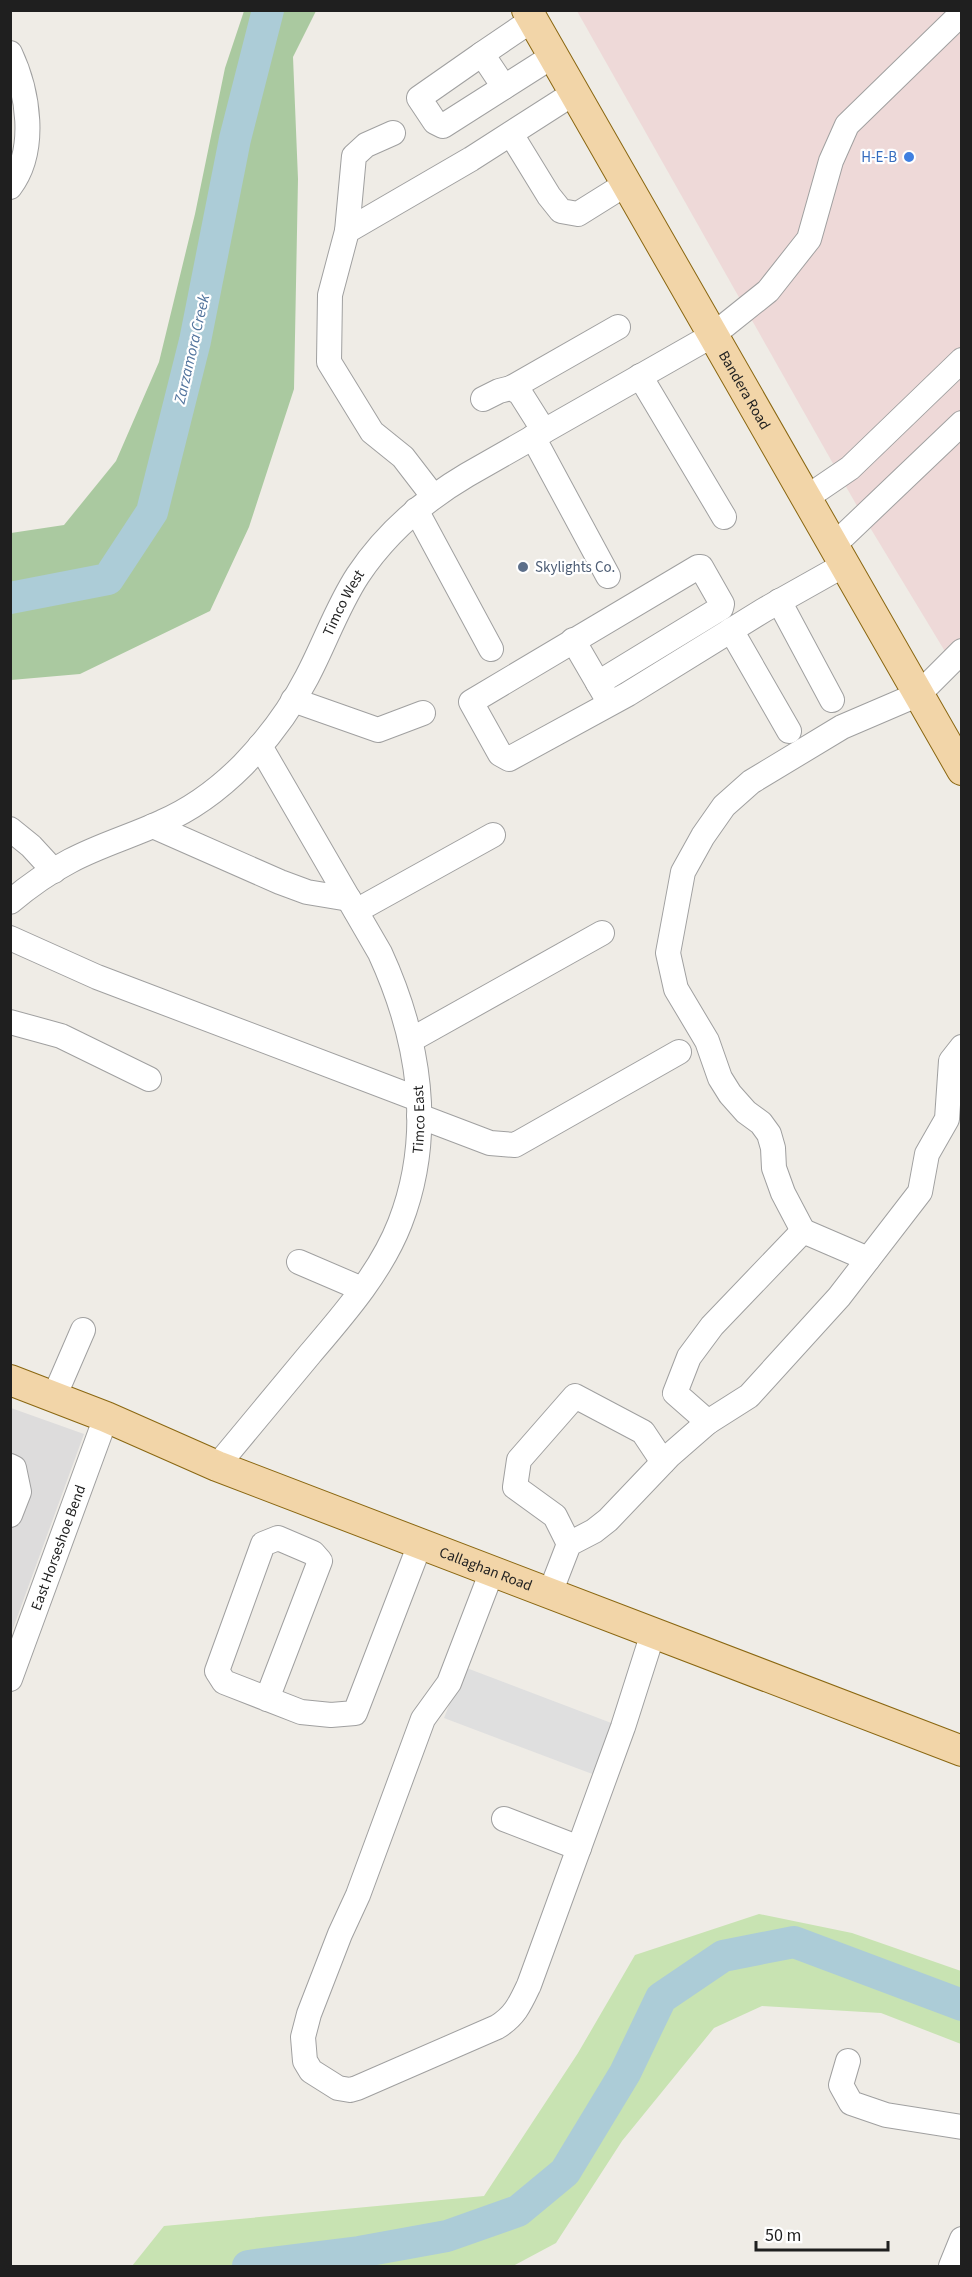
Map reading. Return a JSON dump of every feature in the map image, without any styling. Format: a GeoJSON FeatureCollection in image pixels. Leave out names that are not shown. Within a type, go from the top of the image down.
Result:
{"type":"FeatureCollection","features":[{"type":"Feature","properties":{"kind":"main road","name":"Bandera Road"},"geometry":{"type":"LineString","coordinates":[[529,15],[962,770]]}},
{"type":"Feature","properties":{"kind":"main road","name":"Callaghan Road"},"geometry":{"type":"LineString","coordinates":[[10,1380],[106,1417],[217,1466],[653,1633],[958,1742]]}},
{"type":"Feature","properties":{"kind":"street","name":"Timco West"},"geometry":{"type":"LineString","coordinates":[[10,902],[54,871],[103,846],[153,826],[192,805],[219,787],[243,765],[260,746],[307,678],[341,603],[358,575],[393,531],[424,503],[539,434],[713,335],[768,291],[809,239],[831,161],[847,125],[962,13]]}},
{"type":"Feature","properties":{"kind":"street"},"geometry":{"type":"LineString","coordinates":[[529,15],[482,54],[419,98],[435,122],[443,126],[553,56]]}},
{"type":"Feature","properties":{"kind":"street"},"geometry":{"type":"LineString","coordinates":[[10,53],[21,75],[27,107],[25,151],[18,178],[10,187]]}},
{"type":"Feature","properties":{"kind":"street"},"geometry":{"type":"LineString","coordinates":[[482,54],[504,87]]}},
{"type":"Feature","properties":{"kind":"street"},"geometry":{"type":"LineString","coordinates":[[347,231],[511,134],[574,93]]}},
{"type":"Feature","properties":{"kind":"street"},"geometry":{"type":"LineString","coordinates":[[393,133],[366,145],[354,156],[347,231],[330,295],[329,362],[372,432],[403,456],[491,649]]}},
{"type":"Feature","properties":{"kind":"street"},"geometry":{"type":"LineString","coordinates":[[511,134],[549,196],[561,211],[578,214],[626,184]]}},
{"type":"Feature","properties":{"kind":"street"},"geometry":{"type":"LineString","coordinates":[[483,399],[511,388],[618,327]]}},
{"type":"Feature","properties":{"kind":"street"},"geometry":{"type":"LineString","coordinates":[[806,498],[850,468],[962,360]]}},
{"type":"Feature","properties":{"kind":"street"},"geometry":{"type":"LineString","coordinates":[[640,376],[724,517]]}},
{"type":"Feature","properties":{"kind":"street"},"geometry":{"type":"LineString","coordinates":[[511,388],[520,393],[608,576]]}},
{"type":"Feature","properties":{"kind":"street"},"geometry":{"type":"LineString","coordinates":[[598,683],[721,608],[722,604],[704,570],[698,567],[472,700],[472,705],[500,754],[509,759],[610,704],[779,601],[839,555],[962,423]]}},
{"type":"Feature","properties":{"kind":"street"},"geometry":{"type":"LineString","coordinates":[[779,601],[832,700]]}},
{"type":"Feature","properties":{"kind":"street"},"geometry":{"type":"LineString","coordinates":[[731,630],[789,731]]}},
{"type":"Feature","properties":{"kind":"street"},"geometry":{"type":"LineString","coordinates":[[573,640],[610,704]]}},
{"type":"Feature","properties":{"kind":"street"},"geometry":{"type":"LineString","coordinates":[[868,1259],[803,1231],[783,1193],[774,1168],[773,1148],[769,1134],[761,1123],[730,1094],[720,1078],[707,1041],[676,989],[668,953],[683,872],[703,836],[724,806],[751,782],[842,727],[919,694],[962,651]]}},
{"type":"Feature","properties":{"kind":"street"},"geometry":{"type":"LineString","coordinates":[[293,700],[378,730],[423,713]]}},
{"type":"Feature","properties":{"kind":"street","name":"Timco East"},"geometry":{"type":"LineString","coordinates":[[217,1466],[352,1305],[387,1251],[400,1223],[410,1195],[417,1159],[419,1108],[411,1040],[396,987],[380,954],[260,746]]}},
{"type":"Feature","properties":{"kind":"street"},"geometry":{"type":"LineString","coordinates":[[153,826],[280,882],[352,905],[493,835]]}},
{"type":"Feature","properties":{"kind":"street"},"geometry":{"type":"LineString","coordinates":[[10,829],[31,846],[54,871]]}},
{"type":"Feature","properties":{"kind":"street"},"geometry":{"type":"LineString","coordinates":[[411,1040],[602,933]]}},
{"type":"Feature","properties":{"kind":"street"},"geometry":{"type":"LineString","coordinates":[[10,938],[97,977],[419,1108],[490,1143],[515,1145],[679,1052]]}},
{"type":"Feature","properties":{"kind":"street"},"geometry":{"type":"LineString","coordinates":[[10,1022],[61,1036],[149,1079]]}},
{"type":"Feature","properties":{"kind":"street"},"geometry":{"type":"LineString","coordinates":[[550,1593],[569,1544],[594,1531],[608,1520],[663,1462],[708,1422],[749,1396],[839,1297],[920,1192],[927,1154],[947,1119],[951,1061],[962,1047]]}},
{"type":"Feature","properties":{"kind":"street"},"geometry":{"type":"LineString","coordinates":[[708,1422],[675,1393],[689,1357],[712,1326],[803,1231]]}},
{"type":"Feature","properties":{"kind":"street"},"geometry":{"type":"LineString","coordinates":[[299,1262],[362,1289]]}},
{"type":"Feature","properties":{"kind":"street"},"geometry":{"type":"LineString","coordinates":[[54,1397],[83,1330]]}},
{"type":"Feature","properties":{"kind":"street"},"geometry":{"type":"LineString","coordinates":[[569,1544],[555,1516],[515,1487],[519,1460],[574,1396],[643,1432],[663,1462]]}},
{"type":"Feature","properties":{"kind":"street","name":"East Horseshoe Bend"},"geometry":{"type":"LineString","coordinates":[[10,1679],[106,1417]]}},
{"type":"Feature","properties":{"kind":"street"},"geometry":{"type":"LineString","coordinates":[[10,1466],[14,1468],[19,1492],[10,1515]]}},
{"type":"Feature","properties":{"kind":"street"},"geometry":{"type":"LineString","coordinates":[[267,1699],[320,1561],[313,1553],[278,1539],[263,1544],[217,1671],[224,1682],[267,1699],[301,1712],[331,1715],[355,1713],[420,1544]]}},
{"type":"Feature","properties":{"kind":"street"},"geometry":{"type":"LineString","coordinates":[[492,1571],[449,1683],[423,1719],[358,1895],[309,2014],[302,2045],[305,2061],[311,2071],[338,2088],[350,2090],[497,2027],[511,2018],[518,2009],[579,1848],[653,1633]]}},
{"type":"Feature","properties":{"kind":"street"},"geometry":{"type":"LineString","coordinates":[[504,1819],[579,1848]]}},
{"type":"Feature","properties":{"kind":"street"},"geometry":{"type":"LineString","coordinates":[[848,2061],[841,2085],[851,2103],[886,2115],[962,2127]]}},
{"type":"Feature","properties":{"kind":"street"},"geometry":{"type":"LineString","coordinates":[[951,2266],[962,2239]]}},
{"type":"Feature","properties":{"kind":"shaded area"},"geometry":{"type":"Polygon","coordinates":[[[577,11],[961,11],[962,645],[949,658],[857,506],[577,11]]]}},
{"type":"Feature","properties":{"kind":"shaded area"},"geometry":{"type":"Polygon","coordinates":[[[11,1408],[84,1434],[11,1634],[11,1408]]]}},
{"type":"Feature","properties":{"kind":"shaded area"},"geometry":{"type":"Polygon","coordinates":[[[464,1667],[614,1724],[595,1775],[444,1718],[464,1667]]]}},
{"type":"Feature","properties":{"kind":"green space"},"geometry":{"type":"Polygon","coordinates":[[[244,11],[316,11],[293,57],[298,179],[294,389],[249,527],[210,611],[80,674],[11,680],[11,533],[64,525],[116,461],[159,362],[195,214],[225,68],[244,11]]]}},
{"type":"Feature","properties":{"kind":"green space"},"geometry":{"type":"Polygon","coordinates":[[[759,1914],[852,1933],[961,1971],[961,2044],[881,2013],[762,2006],[714,2028],[622,2141],[556,2243],[513,2266],[132,2266],[164,2226],[484,2196],[578,2053],[635,1955],[759,1914]]]}},
{"type":"Feature","properties":{"kind":"waterway","name":"Zarzamora Creek"},"geometry":{"type":"LineString","coordinates":[[10,598],[108,579],[152,512],[195,341],[235,139],[268,10]]}},
{"type":"Feature","properties":{"kind":"waterway"},"geometry":{"type":"LineString","coordinates":[[248,2266],[359,2252],[447,2236],[518,2211],[565,2172],[625,2073],[661,1998],[723,1956],[794,1942],[962,2005]]}},
{"type":"Feature","properties":{"kind":"place","name":"H-E-B"},"geometry":{"type":"Point","coordinates":[909,157]}},
{"type":"Feature","properties":{"kind":"place","name":"Skylights Co."},"geometry":{"type":"Point","coordinates":[523,567]}}]}
